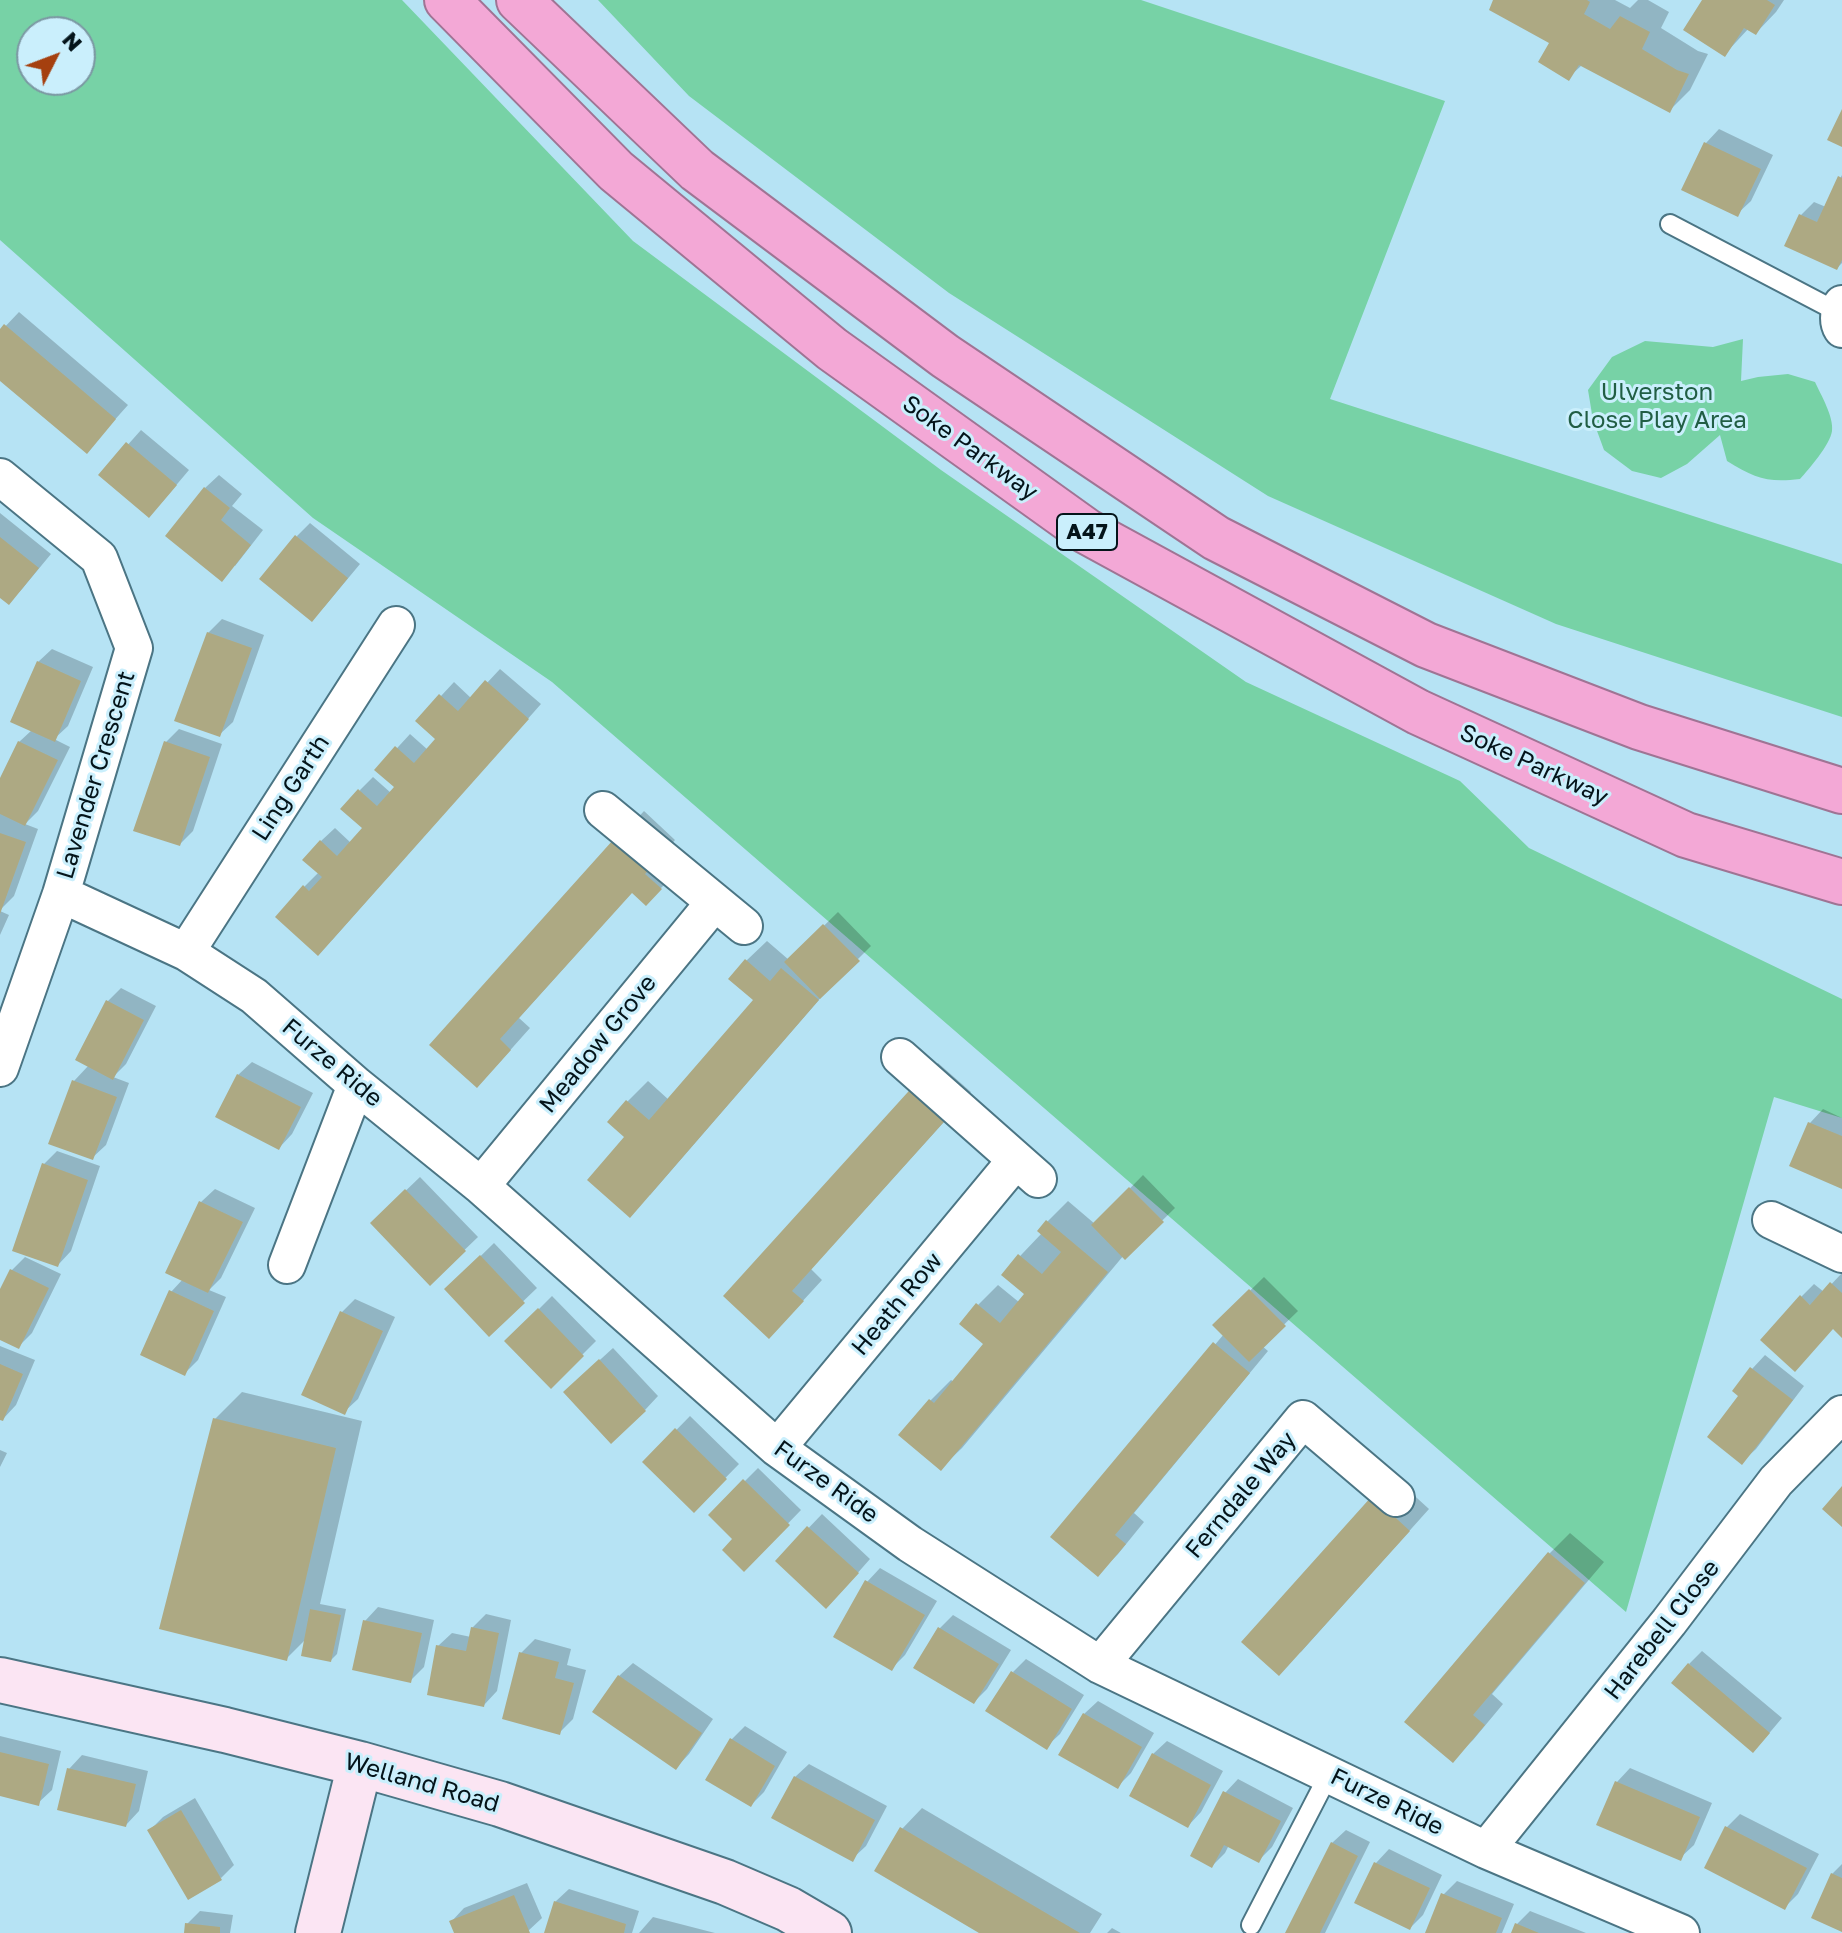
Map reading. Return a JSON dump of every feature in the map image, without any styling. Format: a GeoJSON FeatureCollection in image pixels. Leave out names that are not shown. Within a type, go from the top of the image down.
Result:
{"type":"FeatureCollection","features":[{"type":"Feature","properties":{"kind":"highway","name":"Soke Parkway"},"geometry":{"type":"LineString","coordinates":[[447,0],[616,171],[832,349],[1086,531],[1432,718],[1686,835],[1842,882]]}},
{"type":"Feature","properties":{"kind":"highway","name":"A47"},"geometry":{"type":"LineString","coordinates":[[519,0],[697,170],[945,356],[1216,538],[1426,645],[1639,727],[1842,791]]}},
{"type":"Feature","properties":{"kind":"street","name":"Lavender Crescent"},"geometry":{"type":"LineString","coordinates":[[0,477],[99,558],[134,648],[61,894],[0,1068]]}},
{"type":"Feature","properties":{"kind":"street","name":"Ling Garth"},"geometry":{"type":"LineString","coordinates":[[186,952],[396,625]]}},
{"type":"Feature","properties":{"kind":"street"},"geometry":{"type":"LineString","coordinates":[[603,810],[744,926]]}},
{"type":"Feature","properties":{"kind":"street","name":"Furze Ride"},"geometry":{"type":"LineString","coordinates":[[61,894],[186,952],[254,996],[356,1085],[481,1186],[777,1448],[910,1544],[1100,1665],[1486,1850],[1681,1933]]}},
{"type":"Feature","properties":{"kind":"street","name":"Meadow Grove"},"geometry":{"type":"LineString","coordinates":[[481,1186],[714,903]]}},
{"type":"Feature","properties":{"kind":"street","name":"Heath Row"},"geometry":{"type":"LineString","coordinates":[[777,1448],[1027,1170],[900,1057]]}},
{"type":"Feature","properties":{"kind":"street"},"geometry":{"type":"LineString","coordinates":[[287,1265],[356,1085]]}},
{"type":"Feature","properties":{"kind":"street"},"geometry":{"type":"LineString","coordinates":[[1771,1220],[1842,1254]]}},
{"type":"Feature","properties":{"kind":"street","name":"Harebell Close"},"geometry":{"type":"LineString","coordinates":[[1486,1850],[1669,1622],[1776,1481],[1842,1414]]}},
{"type":"Feature","properties":{"kind":"street","name":"Ferndale Way"},"geometry":{"type":"LineString","coordinates":[[1100,1665],[1303,1419],[1396,1498]]}},
{"type":"Feature","properties":{"kind":"street","name":"Welland Road"},"geometry":{"type":"LineString","coordinates":[[0,1680],[225,1730],[500,1804],[725,1882],[788,1909],[829,1933]]}},
{"type":"Feature","properties":{"kind":"street"},"geometry":{"type":"LineString","coordinates":[[318,1933],[360,1764]]}},
{"type":"Feature","properties":{"kind":"lane"},"geometry":{"type":"LineString","coordinates":[[1670,224],[1841,315]]}},
{"type":"Feature","properties":{"kind":"lane"},"geometry":{"type":"LineString","coordinates":[[1251,1925],[1329,1774]]}},
{"type":"Feature","properties":{"kind":"green space"},"geometry":{"type":"Polygon","coordinates":[[[0,0],[402,0],[633,241],[941,470],[1246,682],[1460,781],[1529,848],[1842,999],[1842,1118],[1774,1097],[1626,1612],[552,682],[313,518],[0,240],[0,0]]]}},
{"type":"Feature","properties":{"kind":"green space"},"geometry":{"type":"Polygon","coordinates":[[[598,0],[1141,0],[1445,101],[1330,399],[1842,564],[1842,717],[1556,624],[1268,496],[949,293],[689,96],[598,0]]]}},
{"type":"Feature","properties":{"kind":"green space","name":"Ulverston Close Play Area"},"geometry":{"type":"Polygon","coordinates":[[[1743,339],[1741,381],[1788,374],[1815,382],[1826,406],[1832,425],[1830,437],[1800,479],[1770,480],[1737,467],[1727,461],[1720,435],[1687,464],[1661,478],[1632,471],[1604,450],[1593,420],[1588,390],[1612,357],[1645,341],[1713,347],[1743,339]]]}},
{"type":"Feature","properties":{"kind":"building"},"geometry":{"type":"Polygon","coordinates":[[[1493,0],[1587,0],[1590,2],[1584,14],[1610,29],[1620,16],[1650,32],[1642,49],[1689,74],[1670,113],[1579,65],[1569,81],[1538,62],[1549,43],[1489,10],[1493,0]]]}},
{"type":"Feature","properties":{"kind":"building"},"geometry":{"type":"Polygon","coordinates":[[[1702,0],[1767,0],[1775,5],[1756,35],[1744,28],[1725,57],[1683,30],[1702,0]]]}},
{"type":"Feature","properties":{"kind":"building"},"geometry":{"type":"Polygon","coordinates":[[[1842,109],[1842,147],[1827,140],[1842,109]]]}},
{"type":"Feature","properties":{"kind":"building"},"geometry":{"type":"Polygon","coordinates":[[[1704,142],[1761,169],[1738,217],[1681,190],[1704,142]]]}},
{"type":"Feature","properties":{"kind":"building"},"geometry":{"type":"Polygon","coordinates":[[[1838,176],[1842,178],[1842,260],[1837,270],[1784,246],[1799,214],[1817,222],[1838,176]]]}},
{"type":"Feature","properties":{"kind":"building"},"geometry":{"type":"Polygon","coordinates":[[[4,324],[116,419],[87,454],[0,381],[0,329],[4,324]]]}},
{"type":"Feature","properties":{"kind":"building"},"geometry":{"type":"Polygon","coordinates":[[[126,442],[177,485],[149,518],[98,475],[126,442]]]}},
{"type":"Feature","properties":{"kind":"building"},"geometry":{"type":"Polygon","coordinates":[[[204,487],[230,508],[221,520],[251,545],[222,582],[165,536],[204,487]]]}},
{"type":"Feature","properties":{"kind":"building"},"geometry":{"type":"Polygon","coordinates":[[[295,535],[348,578],[312,622],[259,579],[295,535]]]}},
{"type":"Feature","properties":{"kind":"building"},"geometry":{"type":"Polygon","coordinates":[[[0,537],[39,568],[9,605],[0,598],[0,537]]]}},
{"type":"Feature","properties":{"kind":"building"},"geometry":{"type":"Polygon","coordinates":[[[207,632],[252,648],[220,737],[174,721],[207,632]]]}},
{"type":"Feature","properties":{"kind":"building"},"geometry":{"type":"Polygon","coordinates":[[[37,661],[81,681],[55,742],[10,722],[37,661]]]}},
{"type":"Feature","properties":{"kind":"building"},"geometry":{"type":"Polygon","coordinates":[[[485,680],[529,719],[318,956],[275,917],[303,885],[309,891],[322,877],[302,860],[320,840],[337,856],[362,828],[340,809],[358,789],[377,806],[394,787],[374,770],[395,746],[414,763],[435,739],[415,721],[439,694],[458,711],[485,680]]]}},
{"type":"Feature","properties":{"kind":"building"},"geometry":{"type":"Polygon","coordinates":[[[18,741],[58,760],[25,826],[0,814],[0,778],[18,741]]]}},
{"type":"Feature","properties":{"kind":"building"},"geometry":{"type":"Polygon","coordinates":[[[164,741],[210,757],[180,846],[133,831],[164,741]]]}},
{"type":"Feature","properties":{"kind":"building"},"geometry":{"type":"Polygon","coordinates":[[[622,830],[657,861],[645,874],[662,889],[646,906],[632,893],[500,1039],[511,1050],[477,1088],[429,1045],[622,830]]]}},
{"type":"Feature","properties":{"kind":"building"},"geometry":{"type":"Polygon","coordinates":[[[0,833],[26,842],[0,914],[0,833]]]}},
{"type":"Feature","properties":{"kind":"building"},"geometry":{"type":"Polygon","coordinates":[[[823,924],[860,961],[820,999],[784,962],[823,924]]]}},
{"type":"Feature","properties":{"kind":"building"},"geometry":{"type":"Polygon","coordinates":[[[745,959],[770,981],[781,968],[819,1000],[630,1218],[587,1180],[624,1137],[607,1122],[626,1100],[649,1120],[753,1000],[728,979],[745,959]]]}},
{"type":"Feature","properties":{"kind":"building"},"geometry":{"type":"Polygon","coordinates":[[[106,1000],[144,1020],[113,1080],[75,1060],[106,1000]]]}},
{"type":"Feature","properties":{"kind":"building"},"geometry":{"type":"Polygon","coordinates":[[[237,1074],[301,1107],[279,1150],[215,1117],[237,1074]]]}},
{"type":"Feature","properties":{"kind":"building"},"geometry":{"type":"Polygon","coordinates":[[[72,1080],[117,1097],[93,1160],[48,1144],[72,1080]]]}},
{"type":"Feature","properties":{"kind":"building"},"geometry":{"type":"Polygon","coordinates":[[[917,1082],[952,1113],[792,1291],[804,1301],[769,1339],[723,1296],[917,1082]]]}},
{"type":"Feature","properties":{"kind":"building"},"geometry":{"type":"Polygon","coordinates":[[[1808,1122],[1842,1136],[1842,1189],[1789,1166],[1808,1122]]]}},
{"type":"Feature","properties":{"kind":"building"},"geometry":{"type":"Polygon","coordinates":[[[42,1163],[88,1180],[58,1267],[12,1251],[42,1163]]]}},
{"type":"Feature","properties":{"kind":"building"},"geometry":{"type":"Polygon","coordinates":[[[1129,1187],[1164,1222],[1125,1260],[1091,1225],[1129,1187]]]}},
{"type":"Feature","properties":{"kind":"building"},"geometry":{"type":"Polygon","coordinates":[[[405,1189],[466,1251],[430,1286],[370,1223],[405,1189]]]}},
{"type":"Feature","properties":{"kind":"building"},"geometry":{"type":"Polygon","coordinates":[[[199,1201],[243,1222],[208,1293],[165,1273],[199,1201]]]}},
{"type":"Feature","properties":{"kind":"building"},"geometry":{"type":"Polygon","coordinates":[[[1046,1220],[1108,1272],[941,1471],[898,1435],[929,1399],[934,1403],[983,1344],[959,1324],[976,1303],[1000,1323],[1024,1294],[1001,1275],[1018,1254],[1042,1274],[1061,1252],[1037,1231],[1046,1220]]]}},
{"type":"Feature","properties":{"kind":"building"},"geometry":{"type":"Polygon","coordinates":[[[480,1255],[525,1303],[489,1337],[444,1289],[480,1255]]]}},
{"type":"Feature","properties":{"kind":"building"},"geometry":{"type":"Polygon","coordinates":[[[10,1269],[49,1288],[19,1349],[0,1340],[0,1289],[10,1269]]]}},
{"type":"Feature","properties":{"kind":"building"},"geometry":{"type":"Polygon","coordinates":[[[1830,1282],[1842,1293],[1842,1338],[1833,1329],[1795,1372],[1760,1340],[1800,1295],[1810,1305],[1830,1282]]]}},
{"type":"Feature","properties":{"kind":"building"},"geometry":{"type":"Polygon","coordinates":[[[1249,1289],[1286,1326],[1249,1362],[1212,1325],[1249,1289]]]}},
{"type":"Feature","properties":{"kind":"building"},"geometry":{"type":"Polygon","coordinates":[[[169,1290],[214,1311],[185,1376],[140,1355],[169,1290]]]}},
{"type":"Feature","properties":{"kind":"building"},"geometry":{"type":"Polygon","coordinates":[[[538,1308],[584,1356],[551,1389],[504,1341],[538,1308]]]}},
{"type":"Feature","properties":{"kind":"building"},"geometry":{"type":"Polygon","coordinates":[[[340,1311],[383,1331],[345,1415],[301,1395],[340,1311]]]}},
{"type":"Feature","properties":{"kind":"building"},"geometry":{"type":"Polygon","coordinates":[[[1213,1342],[1250,1373],[1115,1535],[1126,1544],[1098,1577],[1050,1537],[1213,1342]]]}},
{"type":"Feature","properties":{"kind":"building"},"geometry":{"type":"Polygon","coordinates":[[[599,1359],[646,1411],[611,1444],[563,1392],[599,1359]]]}},
{"type":"Feature","properties":{"kind":"building"},"geometry":{"type":"Polygon","coordinates":[[[0,1364],[23,1374],[3,1421],[0,1420],[0,1364]]]}},
{"type":"Feature","properties":{"kind":"building"},"geometry":{"type":"Polygon","coordinates":[[[1750,1367],[1793,1400],[1742,1465],[1707,1437],[1738,1396],[1732,1391],[1750,1367]]]}},
{"type":"Feature","properties":{"kind":"building"},"geometry":{"type":"Polygon","coordinates":[[[213,1418],[336,1448],[287,1661],[159,1629],[213,1418]]]}},
{"type":"Feature","properties":{"kind":"building"},"geometry":{"type":"Polygon","coordinates":[[[675,1428],[727,1479],[694,1513],[642,1462],[675,1428]]]}},
{"type":"Feature","properties":{"kind":"building"},"geometry":{"type":"Polygon","coordinates":[[[743,1479],[790,1525],[744,1572],[722,1550],[732,1539],[708,1515],[743,1479]]]}},
{"type":"Feature","properties":{"kind":"building"},"geometry":{"type":"Polygon","coordinates":[[[1842,1486],[1842,1527],[1822,1509],[1842,1486]]]}},
{"type":"Feature","properties":{"kind":"building"},"geometry":{"type":"Polygon","coordinates":[[[1372,1496],[1410,1531],[1279,1676],[1241,1642],[1372,1496]]]}},
{"type":"Feature","properties":{"kind":"building"},"geometry":{"type":"Polygon","coordinates":[[[807,1526],[859,1573],[826,1609],[775,1561],[807,1526]]]}},
{"type":"Feature","properties":{"kind":"building"},"geometry":{"type":"Polygon","coordinates":[[[1548,1552],[1585,1583],[1473,1715],[1485,1725],[1453,1763],[1404,1722],[1548,1552]]]}},
{"type":"Feature","properties":{"kind":"building"},"geometry":{"type":"Polygon","coordinates":[[[865,1580],[925,1615],[892,1671],[833,1637],[865,1580]]]}},
{"type":"Feature","properties":{"kind":"building"},"geometry":{"type":"Polygon","coordinates":[[[310,1609],[341,1615],[331,1662],[301,1656],[310,1609]]]}},
{"type":"Feature","properties":{"kind":"building"},"geometry":{"type":"Polygon","coordinates":[[[363,1620],[422,1633],[411,1683],[352,1670],[363,1620]]]}},
{"type":"Feature","properties":{"kind":"building"},"geometry":{"type":"Polygon","coordinates":[[[471,1627],[499,1633],[484,1707],[427,1695],[436,1645],[466,1651],[471,1627]]]}},
{"type":"Feature","properties":{"kind":"building"},"geometry":{"type":"Polygon","coordinates":[[[938,1627],[999,1664],[974,1704],[913,1668],[938,1627]]]}},
{"type":"Feature","properties":{"kind":"building"},"geometry":{"type":"Polygon","coordinates":[[[519,1652],[559,1662],[555,1678],[574,1683],[560,1735],[502,1719],[519,1652]]]}},
{"type":"Feature","properties":{"kind":"building"},"geometry":{"type":"Polygon","coordinates":[[[1688,1663],[1770,1733],[1753,1753],[1671,1683],[1688,1663]]]}},
{"type":"Feature","properties":{"kind":"building"},"geometry":{"type":"Polygon","coordinates":[[[1011,1671],[1072,1709],[1047,1750],[985,1711],[1011,1671]]]}},
{"type":"Feature","properties":{"kind":"building"},"geometry":{"type":"Polygon","coordinates":[[[618,1675],[702,1733],[676,1770],[592,1712],[618,1675]]]}},
{"type":"Feature","properties":{"kind":"building"},"geometry":{"type":"Polygon","coordinates":[[[1083,1713],[1142,1747],[1118,1789],[1058,1755],[1083,1713]]]}},
{"type":"Feature","properties":{"kind":"building"},"geometry":{"type":"Polygon","coordinates":[[[730,1738],[775,1766],[751,1807],[705,1780],[730,1738]]]}},
{"type":"Feature","properties":{"kind":"building"},"geometry":{"type":"Polygon","coordinates":[[[0,1752],[49,1764],[39,1806],[0,1796],[0,1752]]]}},
{"type":"Feature","properties":{"kind":"building"},"geometry":{"type":"Polygon","coordinates":[[[1152,1753],[1211,1785],[1188,1828],[1129,1796],[1152,1753]]]}},
{"type":"Feature","properties":{"kind":"building"},"geometry":{"type":"Polygon","coordinates":[[[67,1768],[136,1784],[126,1827],[57,1810],[67,1768]]]}},
{"type":"Feature","properties":{"kind":"building"},"geometry":{"type":"Polygon","coordinates":[[[794,1776],[875,1820],[853,1862],[771,1818],[794,1776]]]}},
{"type":"Feature","properties":{"kind":"building"},"geometry":{"type":"Polygon","coordinates":[[[1615,1781],[1700,1817],[1681,1861],[1596,1825],[1615,1781]]]}},
{"type":"Feature","properties":{"kind":"building"},"geometry":{"type":"Polygon","coordinates":[[[1223,1791],[1281,1821],[1259,1863],[1224,1845],[1212,1868],[1190,1856],[1223,1791]]]}},
{"type":"Feature","properties":{"kind":"building"},"geometry":{"type":"Polygon","coordinates":[[[181,1810],[222,1880],[188,1900],[147,1830],[181,1810]]]}},
{"type":"Feature","properties":{"kind":"building"},"geometry":{"type":"Polygon","coordinates":[[[1725,1826],[1807,1868],[1785,1910],[1704,1868],[1725,1826]]]}},
{"type":"Feature","properties":{"kind":"building"},"geometry":{"type":"Polygon","coordinates":[[[900,1827],[1080,1933],[979,1933],[874,1871],[900,1827]]]}},
{"type":"Feature","properties":{"kind":"building"},"geometry":{"type":"Polygon","coordinates":[[[1331,1842],[1358,1856],[1320,1933],[1285,1933],[1331,1842]]]}},
{"type":"Feature","properties":{"kind":"building"},"geometry":{"type":"Polygon","coordinates":[[[1374,1862],[1430,1888],[1410,1930],[1354,1903],[1374,1862]]]}},
{"type":"Feature","properties":{"kind":"building"},"geometry":{"type":"Polygon","coordinates":[[[1831,1873],[1842,1878],[1842,1932],[1811,1918],[1831,1873]]]}},
{"type":"Feature","properties":{"kind":"building"},"geometry":{"type":"Polygon","coordinates":[[[1441,1893],[1502,1918],[1496,1933],[1425,1933],[1441,1893]]]}},
{"type":"Feature","properties":{"kind":"building"},"geometry":{"type":"Polygon","coordinates":[[[514,1895],[530,1933],[454,1933],[449,1921],[514,1895]]]}},
{"type":"Feature","properties":{"kind":"building"},"geometry":{"type":"Polygon","coordinates":[[[554,1901],[626,1924],[624,1933],[544,1933],[554,1901]]]}},
{"type":"Feature","properties":{"kind":"building"},"geometry":{"type":"Polygon","coordinates":[[[185,1923],[220,1927],[220,1933],[184,1933],[185,1923]]]}},
{"type":"Feature","properties":{"kind":"building"},"geometry":{"type":"Polygon","coordinates":[[[1515,1923],[1539,1933],[1511,1933],[1515,1923]]]}}]}
